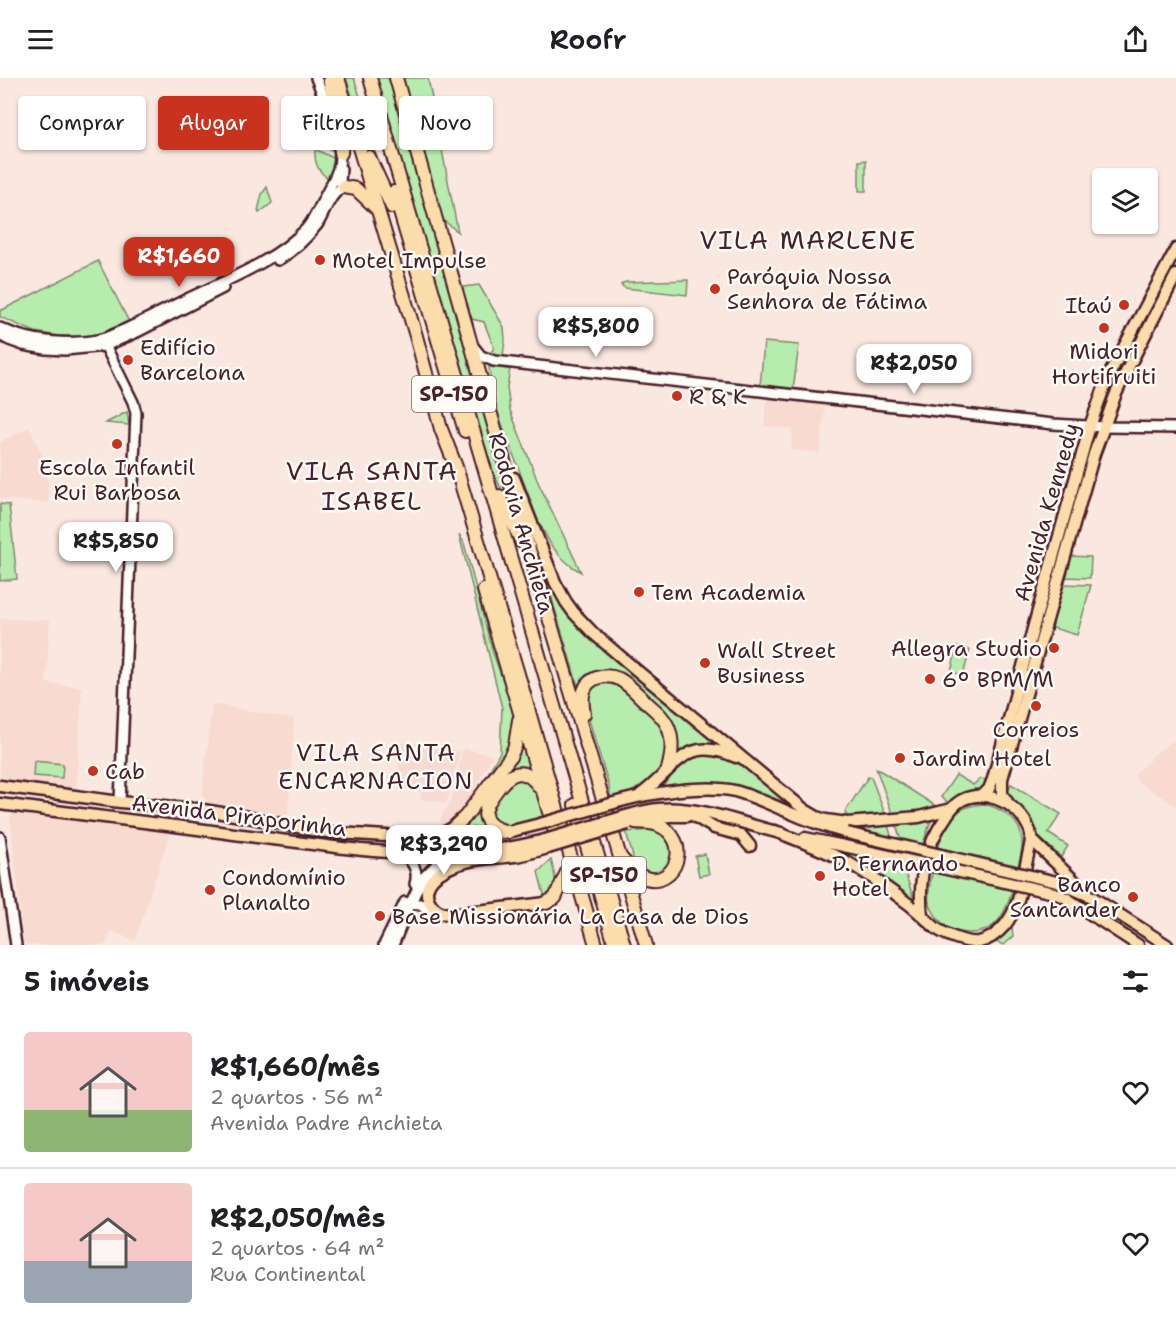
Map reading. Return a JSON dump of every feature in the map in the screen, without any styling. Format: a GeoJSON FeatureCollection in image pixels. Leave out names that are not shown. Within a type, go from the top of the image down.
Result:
{"type":"FeatureCollection","features":[{"type":"Feature","properties":{"kind":"highway","name":"Rodovia Anchieta"},"geometry":{"type":"LineString","coordinates":[[361,78],[554,732],[614,945]]}},
{"type":"Feature","properties":{"kind":"highway","name":"Rodovia Anchieta"},"geometry":{"type":"LineString","coordinates":[[370,78],[624,945]]}},
{"type":"Feature","properties":{"kind":"highway","name":"SP-150"},"geometry":{"type":"LineString","coordinates":[[396,78],[534,567],[646,945]]}},
{"type":"Feature","properties":{"kind":"highway"},"geometry":{"type":"LineString","coordinates":[[327,81],[342,123],[340,158]]}},
{"type":"Feature","properties":{"kind":"highway","name":"SP-150"},"geometry":{"type":"LineString","coordinates":[[327,81],[336,96]]}},
{"type":"Feature","properties":{"kind":"highway","name":"SP-150"},"geometry":{"type":"LineString","coordinates":[[361,150],[417,336],[441,429],[456,467],[521,684],[596,945]]}},
{"type":"Feature","properties":{"kind":"highway"},"geometry":{"type":"LineString","coordinates":[[365,150],[408,237]]}},
{"type":"Feature","properties":{"kind":"highway"},"geometry":{"type":"LineString","coordinates":[[344,187],[357,190],[378,211]]}},
{"type":"Feature","properties":{"kind":"highway"},"geometry":{"type":"LineString","coordinates":[[441,429],[448,471],[589,945]]}},
{"type":"Feature","properties":{"kind":"highway"},"geometry":{"type":"LineString","coordinates":[[483,464],[534,567]]}},
{"type":"Feature","properties":{"kind":"highway"},"geometry":{"type":"LineString","coordinates":[[590,751],[583,693],[594,679],[612,676],[625,682],[667,724],[672,743],[668,769]]}},
{"type":"Feature","properties":{"kind":"highway"},"geometry":{"type":"LineString","coordinates":[[435,839],[459,824],[510,757],[518,734],[520,713]]}},
{"type":"Feature","properties":{"kind":"highway"},"geometry":{"type":"LineString","coordinates":[[508,832],[495,829],[490,825],[485,812],[488,802],[504,780],[518,773],[525,774],[532,778],[543,793]]}},
{"type":"Feature","properties":{"kind":"highway"},"geometry":{"type":"LineString","coordinates":[[619,855],[632,870],[650,879],[662,877],[675,865],[678,853],[673,836],[656,825],[630,821]]}},
{"type":"Feature","properties":{"kind":"highway"},"geometry":{"type":"LineString","coordinates":[[546,903],[555,898],[567,872]]}},
{"type":"Feature","properties":{"kind":"highway"},"geometry":{"type":"LineString","coordinates":[[620,928],[630,945]]}},
{"type":"Feature","properties":{"kind":"main road","name":"Avenida Kennedy"},"geometry":{"type":"LineString","coordinates":[[982,796],[993,779],[1089,426],[1108,377],[1176,249]]}},
{"type":"Feature","properties":{"kind":"main road","name":"Avenida Kennedy"},"geometry":{"type":"LineString","coordinates":[[1011,805],[1002,794],[1002,779],[1094,454],[1115,396],[1176,275]]}},
{"type":"Feature","properties":{"kind":"main road"},"geometry":{"type":"LineString","coordinates":[[497,433],[551,574],[569,608],[593,633],[805,810],[817,817],[835,822],[861,822],[919,817],[951,809]]}},
{"type":"Feature","properties":{"kind":"main road"},"geometry":{"type":"LineString","coordinates":[[636,797],[689,753],[701,749],[722,751],[747,761]]}},
{"type":"Feature","properties":{"kind":"main road","name":"Avenida Piraporinha"},"geometry":{"type":"LineString","coordinates":[[0,786],[120,802],[197,809],[318,831],[435,839],[487,836],[508,832],[636,797],[706,788],[727,790],[847,833],[1056,888]]}},
{"type":"Feature","properties":{"kind":"main road"},"geometry":{"type":"LineString","coordinates":[[630,821],[651,810],[677,809],[742,821],[774,831],[828,852],[891,890],[946,935],[978,944],[999,931],[1011,916],[1020,896],[1031,839],[1029,827],[1011,805],[982,796],[964,799],[951,809],[934,837],[923,868],[920,895],[922,915]]}},
{"type":"Feature","properties":{"kind":"main road","name":"Avenida Piraporinha"},"geometry":{"type":"LineString","coordinates":[[0,804],[329,847],[457,859],[546,844]]}},
{"type":"Feature","properties":{"kind":"main road"},"geometry":{"type":"LineString","coordinates":[[694,816],[714,828],[741,835],[750,846]]}},
{"type":"Feature","properties":{"kind":"main road"},"geometry":{"type":"LineString","coordinates":[[546,903],[451,914],[437,910],[425,901],[432,879],[457,859],[522,855],[546,844],[630,821],[658,817],[694,816],[742,821]]}},
{"type":"Feature","properties":{"kind":"main road"},"geometry":{"type":"LineString","coordinates":[[774,831],[1092,897]]}},
{"type":"Feature","properties":{"kind":"main road"},"geometry":{"type":"LineString","coordinates":[[1031,839],[1092,897],[1167,945]]}},
{"type":"Feature","properties":{"kind":"main road"},"geometry":{"type":"LineString","coordinates":[[1056,888],[1066,898],[1138,945]]}},
{"type":"Feature","properties":{"kind":"street"},"geometry":{"type":"LineString","coordinates":[[0,335],[23,345],[65,350],[137,332],[283,257],[302,243],[322,218],[338,190],[344,187],[340,182],[340,158],[327,81]]}},
{"type":"Feature","properties":{"kind":"street"},"geometry":{"type":"LineString","coordinates":[[0,328],[12,334],[39,340],[104,342],[281,251],[306,229],[316,215],[331,185],[340,158]]}},
{"type":"Feature","properties":{"kind":"street"},"geometry":{"type":"LineString","coordinates":[[331,185],[333,189],[331,201]]}},
{"type":"Feature","properties":{"kind":"street"},"geometry":{"type":"LineString","coordinates":[[104,342],[136,412],[120,802]]}},
{"type":"Feature","properties":{"kind":"street"},"geometry":{"type":"LineString","coordinates":[[470,342],[478,354],[494,361],[1053,424],[1176,428]]}},
{"type":"Feature","properties":{"kind":"street"},"geometry":{"type":"LineString","coordinates":[[484,390],[483,369],[487,363],[494,361]]}},
{"type":"Feature","properties":{"kind":"street"},"geometry":{"type":"LineString","coordinates":[[0,837],[16,945]]}},
{"type":"Feature","properties":{"kind":"street"},"geometry":{"type":"LineString","coordinates":[[393,945],[417,877],[414,865],[403,853]]}},
{"type":"Feature","properties":{"kind":"street"},"geometry":{"type":"LineString","coordinates":[[384,945],[427,873],[437,864],[457,859]]}},
{"type":"Feature","properties":{"kind":"street"},"geometry":{"type":"LineString","coordinates":[[408,903],[425,901],[417,888]]}},
{"type":"Feature","properties":{"kind":"shaded area"},"geometry":{"type":"Polygon","coordinates":[[[767,398],[822,402],[825,408],[820,453],[791,450],[792,429],[764,426],[767,398]]]}},
{"type":"Feature","properties":{"kind":"shaded area"},"geometry":{"type":"Polygon","coordinates":[[[29,427],[47,465],[49,503],[0,499],[0,442],[29,427]]]}},
{"type":"Feature","properties":{"kind":"shaded area"},"geometry":{"type":"Polygon","coordinates":[[[0,619],[50,620],[46,683],[82,687],[76,790],[0,778],[0,619]]]}},
{"type":"Feature","properties":{"kind":"shaded area"},"geometry":{"type":"Polygon","coordinates":[[[212,704],[294,719],[288,816],[207,802],[203,786],[212,704]]]}},
{"type":"Feature","properties":{"kind":"shaded area"},"geometry":{"type":"Polygon","coordinates":[[[1176,738],[1176,806],[1138,782],[1135,777],[1136,773],[1158,751],[1176,738]]]}},
{"type":"Feature","properties":{"kind":"shaded area"},"geometry":{"type":"Polygon","coordinates":[[[404,741],[460,752],[445,804],[439,801],[421,800],[421,791],[393,787],[404,741]]]}},
{"type":"Feature","properties":{"kind":"shaded area"},"geometry":{"type":"Polygon","coordinates":[[[463,748],[493,755],[471,795],[471,803],[452,823],[442,828],[442,814],[452,798],[463,748]]]}},
{"type":"Feature","properties":{"kind":"shaded area"},"geometry":{"type":"Polygon","coordinates":[[[16,811],[171,830],[135,941],[111,931],[106,945],[26,945],[23,938],[10,816],[16,811]]]}},
{"type":"Feature","properties":{"kind":"green space"},"geometry":{"type":"Polygon","coordinates":[[[346,78],[354,78],[360,96],[352,96],[346,78]]]}},
{"type":"Feature","properties":{"kind":"green space"},"geometry":{"type":"Polygon","coordinates":[[[377,78],[389,78],[399,114],[399,150],[409,150],[479,401],[502,468],[517,522],[494,474],[470,399],[387,112],[387,96],[382,96],[377,78]]]}},
{"type":"Feature","properties":{"kind":"green space"},"geometry":{"type":"Polygon","coordinates":[[[403,78],[428,78],[432,96],[408,96],[403,78]]]}},
{"type":"Feature","properties":{"kind":"green space"},"geometry":{"type":"Polygon","coordinates":[[[315,150],[317,150],[337,160],[330,180],[322,174],[315,159],[315,150]]]}},
{"type":"Feature","properties":{"kind":"green space"},"geometry":{"type":"Polygon","coordinates":[[[369,150],[374,150],[375,161],[369,150]]]}},
{"type":"Feature","properties":{"kind":"green space"},"geometry":{"type":"Polygon","coordinates":[[[423,150],[442,150],[458,232],[442,219],[423,150]]]}},
{"type":"Feature","properties":{"kind":"green space"},"geometry":{"type":"Polygon","coordinates":[[[866,160],[866,191],[859,191],[859,161],[866,160]]]}},
{"type":"Feature","properties":{"kind":"green space"},"geometry":{"type":"Polygon","coordinates":[[[267,187],[272,203],[259,213],[262,194],[267,187]]]}},
{"type":"Feature","properties":{"kind":"green space"},"geometry":{"type":"Polygon","coordinates":[[[98,261],[129,322],[107,332],[84,336],[59,336],[35,332],[0,317],[0,311],[98,261]]]}},
{"type":"Feature","properties":{"kind":"green space"},"geometry":{"type":"Polygon","coordinates":[[[688,280],[687,295],[625,288],[621,285],[626,282],[688,280]]]}},
{"type":"Feature","properties":{"kind":"green space"},"geometry":{"type":"Polygon","coordinates":[[[479,285],[504,327],[503,356],[489,355],[494,348],[484,322],[472,319],[461,290],[463,287],[479,285]]]}},
{"type":"Feature","properties":{"kind":"green space"},"geometry":{"type":"Polygon","coordinates":[[[764,342],[799,345],[793,390],[760,387],[764,342]]]}},
{"type":"Feature","properties":{"kind":"green space"},"geometry":{"type":"Polygon","coordinates":[[[489,367],[510,369],[507,387],[510,410],[538,482],[581,572],[571,566],[551,545],[537,518],[493,400],[489,367]]]}},
{"type":"Feature","properties":{"kind":"green space"},"geometry":{"type":"Polygon","coordinates":[[[127,412],[129,425],[106,423],[127,412]]]}},
{"type":"Feature","properties":{"kind":"green space"},"geometry":{"type":"Polygon","coordinates":[[[0,504],[9,505],[17,579],[0,581],[0,504]]]}},
{"type":"Feature","properties":{"kind":"green space"},"geometry":{"type":"Polygon","coordinates":[[[459,534],[464,543],[493,653],[513,708],[513,732],[507,751],[481,786],[500,752],[502,708],[459,534]]]}},
{"type":"Feature","properties":{"kind":"green space"},"geometry":{"type":"Polygon","coordinates":[[[538,552],[556,594],[722,746],[675,760],[671,723],[601,671],[588,676],[578,686],[538,552]]]}},
{"type":"Feature","properties":{"kind":"green space"},"geometry":{"type":"Polygon","coordinates":[[[1070,556],[1091,557],[1090,578],[1065,577],[1070,556]]]}},
{"type":"Feature","properties":{"kind":"green space"},"geometry":{"type":"Polygon","coordinates":[[[1062,584],[1091,585],[1077,635],[1050,627],[1062,584]]]}},
{"type":"Feature","properties":{"kind":"green space"},"geometry":{"type":"Polygon","coordinates":[[[957,647],[970,650],[963,675],[951,672],[957,647]]]}},
{"type":"Feature","properties":{"kind":"green space"},"geometry":{"type":"Polygon","coordinates":[[[603,680],[620,684],[664,726],[667,749],[665,760],[659,771],[645,784],[611,800],[609,786],[586,710],[590,686],[603,680]]]}},
{"type":"Feature","properties":{"kind":"green space"},"geometry":{"type":"Polygon","coordinates":[[[522,736],[533,772],[504,775],[522,736]]]}},
{"type":"Feature","properties":{"kind":"green space"},"geometry":{"type":"Polygon","coordinates":[[[703,754],[729,759],[740,764],[759,777],[788,803],[732,785],[689,784],[657,789],[683,764],[703,754]]]}},
{"type":"Feature","properties":{"kind":"green space"},"geometry":{"type":"Polygon","coordinates":[[[34,761],[63,764],[62,778],[33,776],[34,761]]]}},
{"type":"Feature","properties":{"kind":"green space"},"geometry":{"type":"Polygon","coordinates":[[[876,768],[939,808],[926,812],[892,813],[876,768]]]}},
{"type":"Feature","properties":{"kind":"green space"},"geometry":{"type":"Polygon","coordinates":[[[956,775],[973,785],[980,779],[988,780],[980,789],[949,803],[941,797],[956,775]]]}},
{"type":"Feature","properties":{"kind":"green space"},"geometry":{"type":"Polygon","coordinates":[[[868,777],[871,777],[885,814],[848,818],[845,812],[868,777]]]}},
{"type":"Feature","properties":{"kind":"green space"},"geometry":{"type":"Polygon","coordinates":[[[529,780],[535,785],[547,817],[522,824],[502,825],[494,822],[490,817],[492,805],[511,781],[529,780]]]}},
{"type":"Feature","properties":{"kind":"green space"},"geometry":{"type":"Polygon","coordinates":[[[1011,784],[1061,814],[1048,833],[1068,846],[1061,857],[1040,838],[1032,822],[1007,794],[1011,784]]]}},
{"type":"Feature","properties":{"kind":"green space"},"geometry":{"type":"Polygon","coordinates":[[[483,800],[486,826],[460,829],[483,800]]]}},
{"type":"Feature","properties":{"kind":"green space"},"geometry":{"type":"Polygon","coordinates":[[[983,804],[1004,812],[1015,821],[1021,834],[1021,854],[1010,898],[1000,919],[983,931],[971,933],[956,931],[947,927],[940,920],[933,912],[929,902],[934,864],[945,826],[953,815],[967,807],[983,804]]]}},
{"type":"Feature","properties":{"kind":"green space"},"geometry":{"type":"Polygon","coordinates":[[[931,821],[922,846],[901,841],[896,824],[931,821]]]}},
{"type":"Feature","properties":{"kind":"green space"},"geometry":{"type":"Polygon","coordinates":[[[888,825],[892,839],[849,829],[888,825]]]}},
{"type":"Feature","properties":{"kind":"green space"},"geometry":{"type":"Polygon","coordinates":[[[651,830],[668,836],[673,842],[671,865],[662,873],[645,875],[636,868],[626,832],[651,830]]]}},
{"type":"Feature","properties":{"kind":"green space"},"geometry":{"type":"Polygon","coordinates":[[[843,851],[902,864],[916,905],[843,851]]]}},
{"type":"Feature","properties":{"kind":"green space"},"geometry":{"type":"Polygon","coordinates":[[[705,854],[709,874],[699,876],[695,856],[705,854]]]}},
{"type":"Feature","properties":{"kind":"green space"},"geometry":{"type":"Polygon","coordinates":[[[551,860],[555,886],[545,898],[538,872],[551,860]]]}},
{"type":"Feature","properties":{"kind":"green space"},"geometry":{"type":"Polygon","coordinates":[[[1012,927],[1013,937],[1004,945],[993,941],[1012,927]]]}},
{"type":"Feature","properties":{"kind":"place","name":"Motel Impulse"},"geometry":{"type":"Point","coordinates":[320,260]}},
{"type":"Feature","properties":{"kind":"place","name":"Paróquia Nossa Senhora de Fátima"},"geometry":{"type":"Point","coordinates":[715,289]}},
{"type":"Feature","properties":{"kind":"place","name":"Itaú"},"geometry":{"type":"Point","coordinates":[1124,305]}},
{"type":"Feature","properties":{"kind":"place","name":"Midori Hortifruiti"},"geometry":{"type":"Point","coordinates":[1104,328]}},
{"type":"Feature","properties":{"kind":"place","name":"Edifício Barcelona"},"geometry":{"type":"Point","coordinates":[128,360]}},
{"type":"Feature","properties":{"kind":"place","name":"R & K"},"geometry":{"type":"Point","coordinates":[677,396]}},
{"type":"Feature","properties":{"kind":"place","name":"Escola Infantil Rui Barbosa"},"geometry":{"type":"Point","coordinates":[117,444]}},
{"type":"Feature","properties":{"kind":"place","name":"Tem Academia"},"geometry":{"type":"Point","coordinates":[639,592]}},
{"type":"Feature","properties":{"kind":"place","name":"Allegra Studio"},"geometry":{"type":"Point","coordinates":[1054,648]}},
{"type":"Feature","properties":{"kind":"place","name":"Wall Street Business"},"geometry":{"type":"Point","coordinates":[705,663]}},
{"type":"Feature","properties":{"kind":"place","name":"6º BPM/M"},"geometry":{"type":"Point","coordinates":[930,679]}},
{"type":"Feature","properties":{"kind":"place","name":"Correios"},"geometry":{"type":"Point","coordinates":[1036,706]}},
{"type":"Feature","properties":{"kind":"place","name":"Jardim Hotel"},"geometry":{"type":"Point","coordinates":[900,758]}},
{"type":"Feature","properties":{"kind":"place","name":"Cab"},"geometry":{"type":"Point","coordinates":[93,771]}},
{"type":"Feature","properties":{"kind":"place","name":"D. Fernando Hotel"},"geometry":{"type":"Point","coordinates":[820,876]}},
{"type":"Feature","properties":{"kind":"place","name":"Condomínio Planalto"},"geometry":{"type":"Point","coordinates":[210,890]}},
{"type":"Feature","properties":{"kind":"place","name":"Banco Santander"},"geometry":{"type":"Point","coordinates":[1133,897]}},
{"type":"Feature","properties":{"kind":"place","name":"Base Missionária La Casa de Dios"},"geometry":{"type":"Point","coordinates":[380,916]}},
{"type":"Feature","properties":{"kind":"district","name":"VILA MARLENE"},"geometry":{"type":"Point","coordinates":[808,240]}},
{"type":"Feature","properties":{"kind":"district","name":"VILA SANTA ISABEL"},"geometry":{"type":"Point","coordinates":[372,486]}},
{"type":"Feature","properties":{"kind":"district","name":"VILA SANTA ENCARNACION"},"geometry":{"type":"Point","coordinates":[376,767]}}]}
